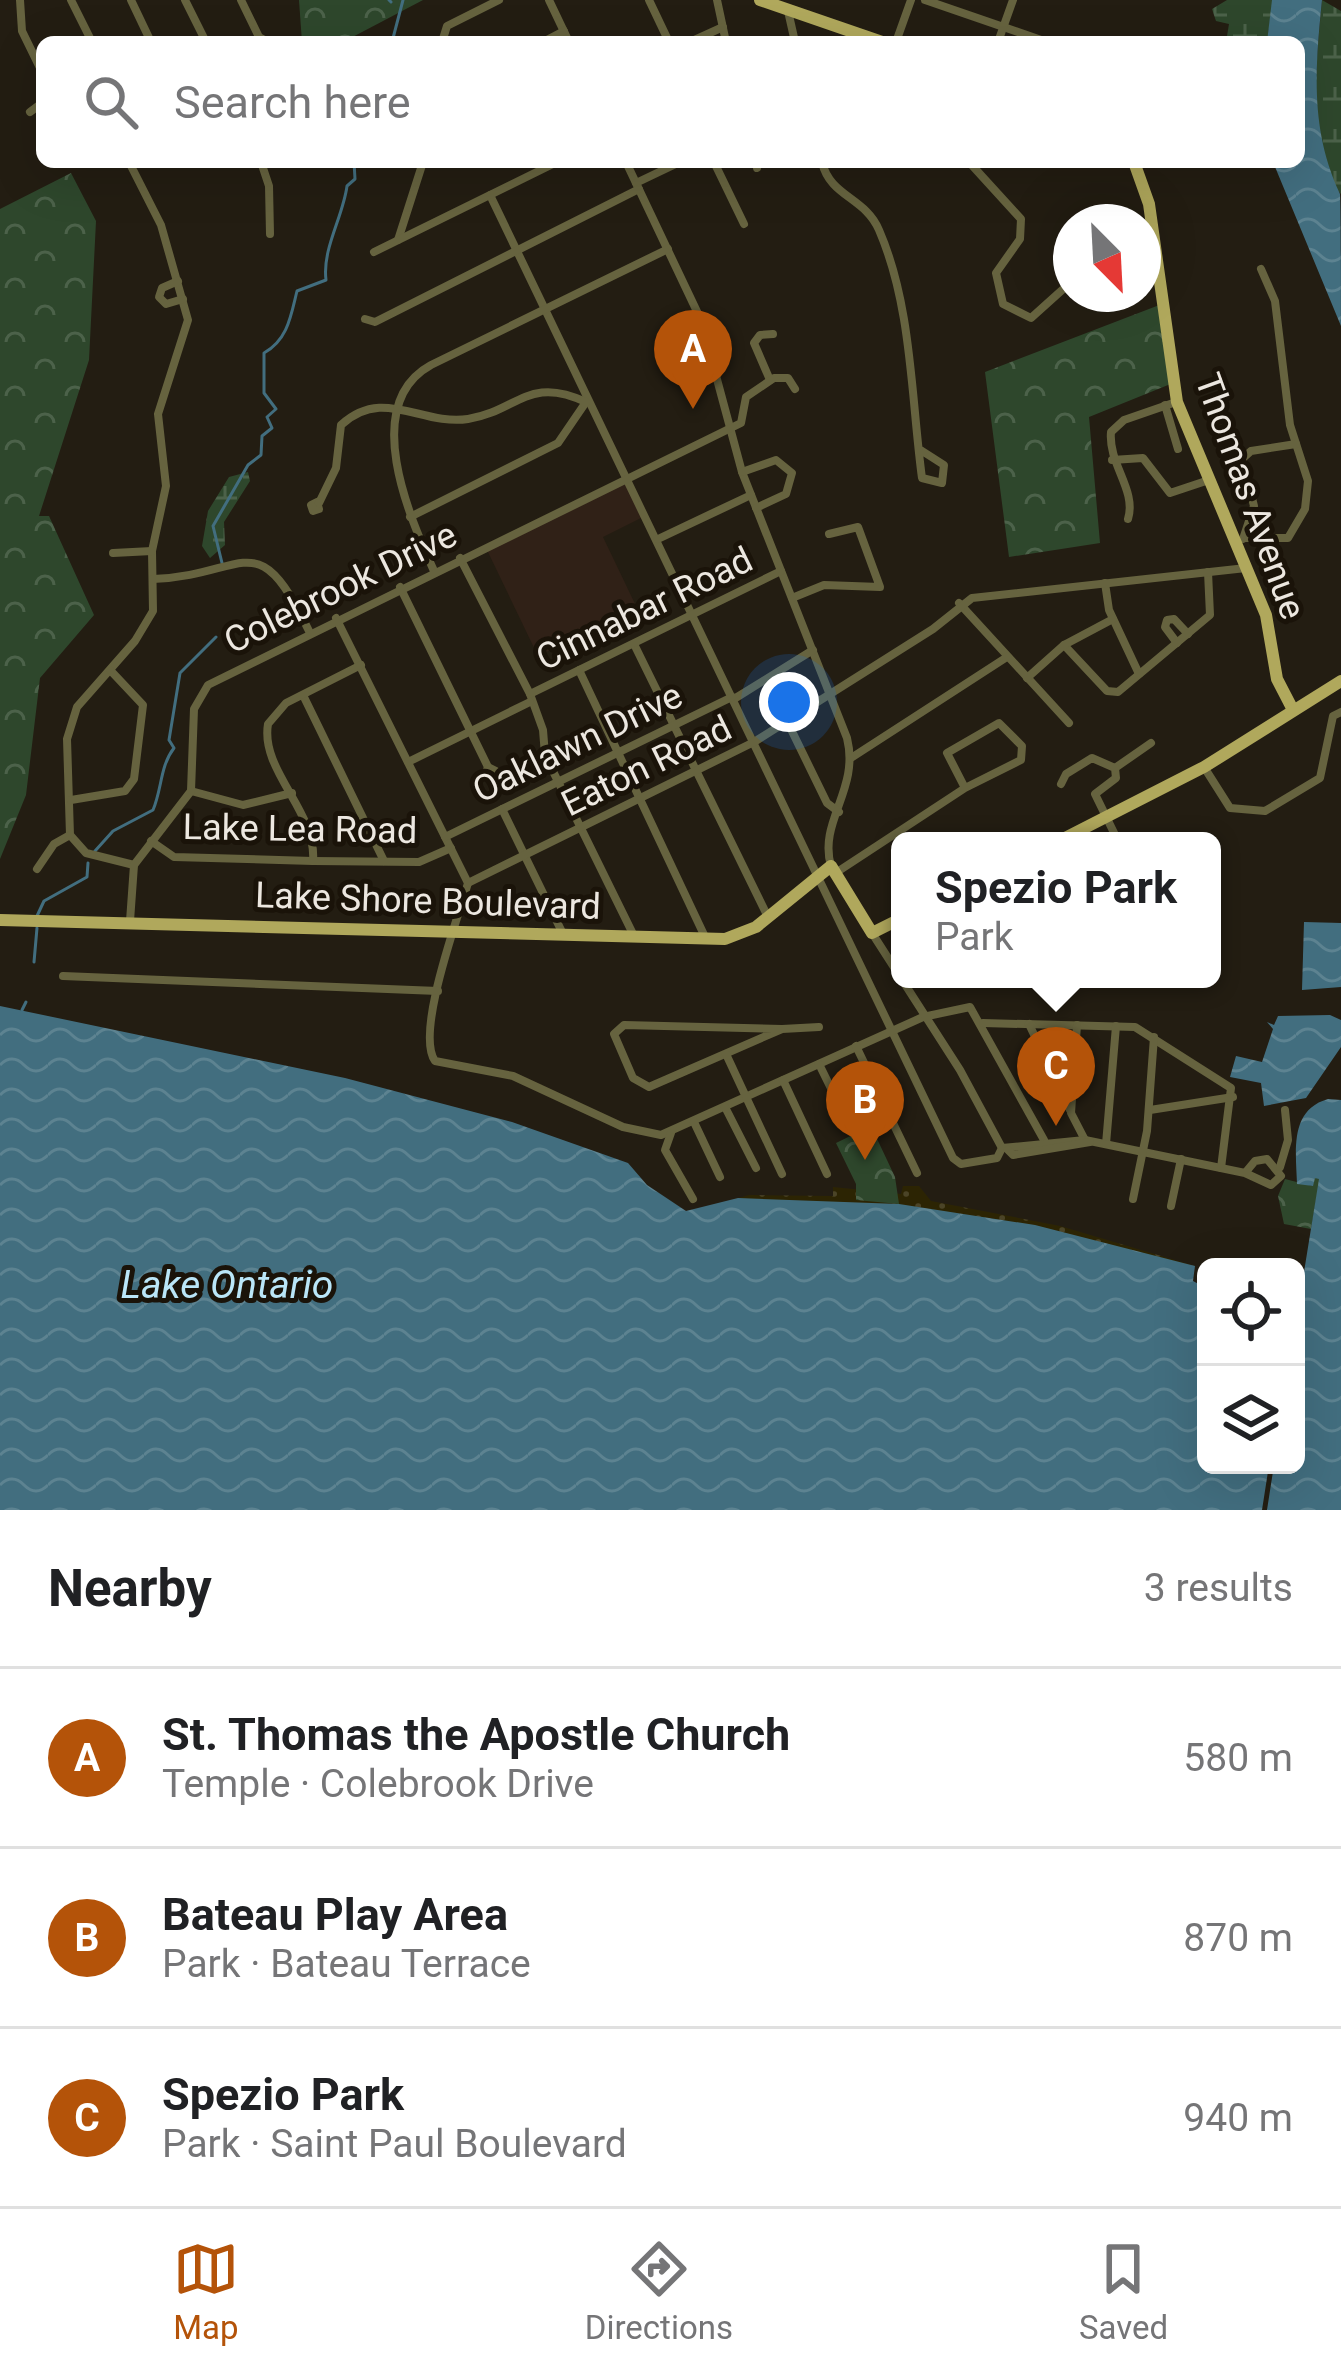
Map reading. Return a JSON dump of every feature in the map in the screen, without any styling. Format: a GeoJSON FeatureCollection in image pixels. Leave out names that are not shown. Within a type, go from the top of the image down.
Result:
{"type":"FeatureCollection","features":[{"type":"Feature","properties":{"kind":"main road"},"geometry":{"type":"LineString","coordinates":[[760,0],[864,36]]}},
{"type":"Feature","properties":{"kind":"main road","name":"Thomas Avenue"},"geometry":{"type":"LineString","coordinates":[[1136,168],[1150,205],[1171,404],[1240,542],[1271,629],[1277,680],[1292,708]]}},
{"type":"Feature","properties":{"kind":"main road"},"geometry":{"type":"LineString","coordinates":[[1077,832],[1204,767],[1341,681]]}},
{"type":"Feature","properties":{"kind":"main road"},"geometry":{"type":"LineString","coordinates":[[832,870],[872,933],[891,924]]}},
{"type":"Feature","properties":{"kind":"main road","name":"Lake Shore Boulevard"},"geometry":{"type":"LineString","coordinates":[[0,920],[740,936],[818,875],[832,870]]}},
{"type":"Feature","properties":{"kind":"street"},"geometry":{"type":"LineString","coordinates":[[20,0],[22,31],[36,60]]}},
{"type":"Feature","properties":{"kind":"street"},"geometry":{"type":"LineString","coordinates":[[71,0],[89,36]]}},
{"type":"Feature","properties":{"kind":"street"},"geometry":{"type":"LineString","coordinates":[[130,0],[148,36]]}},
{"type":"Feature","properties":{"kind":"street"},"geometry":{"type":"LineString","coordinates":[[185,0],[203,36]]}},
{"type":"Feature","properties":{"kind":"street"},"geometry":{"type":"LineString","coordinates":[[241,0],[260,36]]}},
{"type":"Feature","properties":{"kind":"street"},"geometry":{"type":"LineString","coordinates":[[444,36],[447,26],[499,0]]}},
{"type":"Feature","properties":{"kind":"street"},"geometry":{"type":"LineString","coordinates":[[549,0],[566,36]]}},
{"type":"Feature","properties":{"kind":"street"},"geometry":{"type":"LineString","coordinates":[[650,0],[666,36]]}},
{"type":"Feature","properties":{"kind":"street"},"geometry":{"type":"LineString","coordinates":[[717,0],[725,36]]}},
{"type":"Feature","properties":{"kind":"street"},"geometry":{"type":"LineString","coordinates":[[898,36],[910,0]]}},
{"type":"Feature","properties":{"kind":"street"},"geometry":{"type":"LineString","coordinates":[[925,0],[1030,36]]}},
{"type":"Feature","properties":{"kind":"street"},"geometry":{"type":"LineString","coordinates":[[956,11],[959,0]]}},
{"type":"Feature","properties":{"kind":"street"},"geometry":{"type":"LineString","coordinates":[[1000,36],[1013,0]]}},
{"type":"Feature","properties":{"kind":"street"},"geometry":{"type":"LineString","coordinates":[[787,10],[794,36]]}},
{"type":"Feature","properties":{"kind":"street"},"geometry":{"type":"LineString","coordinates":[[703,36],[723,27]]}},
{"type":"Feature","properties":{"kind":"street"},"geometry":{"type":"LineString","coordinates":[[556,36],[564,32]]}},
{"type":"Feature","properties":{"kind":"street"},"geometry":{"type":"LineString","coordinates":[[30,112],[36,108]]}},
{"type":"Feature","properties":{"kind":"street"},"geometry":{"type":"LineString","coordinates":[[132,168],[160,225],[188,324],[158,414],[166,485],[152,551],[148,623],[77,707],[69,724],[70,835],[86,853],[134,865]]}},
{"type":"Feature","properties":{"kind":"street"},"geometry":{"type":"LineString","coordinates":[[263,168],[269,186],[270,234]]}},
{"type":"Feature","properties":{"kind":"street"},"geometry":{"type":"LineString","coordinates":[[398,240],[422,168]]}},
{"type":"Feature","properties":{"kind":"street"},"geometry":{"type":"LineString","coordinates":[[374,252],[544,168]]}},
{"type":"Feature","properties":{"kind":"street"},"geometry":{"type":"LineString","coordinates":[[629,168],[710,344],[742,472],[851,758],[827,844],[832,870]]}},
{"type":"Feature","properties":{"kind":"street"},"geometry":{"type":"LineString","coordinates":[[365,320],[375,322],[518,254],[670,168]]}},
{"type":"Feature","properties":{"kind":"street"},"geometry":{"type":"LineString","coordinates":[[717,168],[744,224]]}},
{"type":"Feature","properties":{"kind":"street"},"geometry":{"type":"LineString","coordinates":[[824,168],[831,187],[872,215],[896,269],[922,478],[942,483],[944,465],[919,448]]}},
{"type":"Feature","properties":{"kind":"street"},"geometry":{"type":"LineString","coordinates":[[974,168],[1021,219],[1020,239],[996,274],[1003,304],[1031,318],[1053,298]]}},
{"type":"Feature","properties":{"kind":"street"},"geometry":{"type":"LineString","coordinates":[[490,195],[957,1162],[997,1158],[1005,1149],[1044,1140],[1088,1141],[1245,1173],[1274,1185],[1281,1178],[1279,1168],[1288,1140],[1285,1110]]}},
{"type":"Feature","properties":{"kind":"street"},"geometry":{"type":"LineString","coordinates":[[405,219],[416,231]]}},
{"type":"Feature","properties":{"kind":"street"},"geometry":{"type":"LineString","coordinates":[[434,571],[410,517],[397,460],[404,388],[424,369],[668,250]]}},
{"type":"Feature","properties":{"kind":"street"},"geometry":{"type":"LineString","coordinates":[[1261,269],[1275,301],[1296,443],[1308,488],[1298,526],[1284,539],[1240,542],[1254,506],[1242,459],[1251,451],[1296,443]]}},
{"type":"Feature","properties":{"kind":"street"},"geometry":{"type":"LineString","coordinates":[[178,281],[162,288],[160,299],[168,304],[183,298]]}},
{"type":"Feature","properties":{"kind":"street"},"geometry":{"type":"LineString","coordinates":[[770,380],[754,343],[760,335],[773,334]]}},
{"type":"Feature","properties":{"kind":"street"},"geometry":{"type":"LineString","coordinates":[[730,426],[743,422],[746,397],[770,380],[785,377],[795,389]]}},
{"type":"Feature","properties":{"kind":"street"},"geometry":{"type":"LineString","coordinates":[[319,503],[336,468],[341,424],[365,408],[399,406],[465,419],[537,391],[586,401]]}},
{"type":"Feature","properties":{"kind":"street"},"geometry":{"type":"LineString","coordinates":[[410,517],[558,443],[586,401]]}},
{"type":"Feature","properties":{"kind":"street"},"geometry":{"type":"LineString","coordinates":[[1128,519],[1130,501],[1112,460],[1115,425],[1171,404],[1178,449]]}},
{"type":"Feature","properties":{"kind":"street","name":"Colebrook Drive"},"geometry":{"type":"LineString","coordinates":[[191,791],[193,716],[204,689],[336,618],[730,426]]}},
{"type":"Feature","properties":{"kind":"street"},"geometry":{"type":"LineString","coordinates":[[1112,460],[1143,458],[1168,491],[1189,494],[1208,480]]}},
{"type":"Feature","properties":{"kind":"street"},"geometry":{"type":"LineString","coordinates":[[742,472],[776,460],[792,473],[786,494],[756,508]]}},
{"type":"Feature","properties":{"kind":"street"},"geometry":{"type":"LineString","coordinates":[[658,539],[751,495]]}},
{"type":"Feature","properties":{"kind":"street"},"geometry":{"type":"LineString","coordinates":[[792,598],[824,585],[880,586],[858,527],[829,534]]}},
{"type":"Feature","properties":{"kind":"street"},"geometry":{"type":"LineString","coordinates":[[113,554],[152,551]]}},
{"type":"Feature","properties":{"kind":"street"},"geometry":{"type":"LineString","coordinates":[[460,558],[530,698],[543,730],[544,755],[634,936]]}},
{"type":"Feature","properties":{"kind":"street"},"geometry":{"type":"LineString","coordinates":[[153,579],[183,578],[246,560],[262,563],[283,579],[310,631]]}},
{"type":"Feature","properties":{"kind":"street","name":"Eaton Road"},"geometry":{"type":"LineString","coordinates":[[468,883],[754,742],[933,629],[959,603],[989,593],[1246,568]]}},
{"type":"Feature","properties":{"kind":"street","name":"Cinnabar Road"},"geometry":{"type":"LineString","coordinates":[[408,762],[579,670],[781,571]]}},
{"type":"Feature","properties":{"kind":"street"},"geometry":{"type":"LineString","coordinates":[[1064,645],[1109,692],[1139,674],[1211,613],[1208,572]]}},
{"type":"Feature","properties":{"kind":"street"},"geometry":{"type":"LineString","coordinates":[[1105,583],[1113,620],[1139,674]]}},
{"type":"Feature","properties":{"kind":"street"},"geometry":{"type":"LineString","coordinates":[[400,587],[488,767]]}},
{"type":"Feature","properties":{"kind":"street"},"geometry":{"type":"LineString","coordinates":[[959,603],[1069,724]]}},
{"type":"Feature","properties":{"kind":"street"},"geometry":{"type":"LineString","coordinates":[[336,618],[468,883],[438,991],[428,1049],[435,1061],[513,1076],[638,1133],[671,1132],[923,1017],[970,1007],[1044,1140]]}},
{"type":"Feature","properties":{"kind":"street"},"geometry":{"type":"LineString","coordinates":[[1027,678],[1064,645],[1113,620]]}},
{"type":"Feature","properties":{"kind":"street"},"geometry":{"type":"LineString","coordinates":[[1177,643],[1165,627],[1167,620],[1177,620],[1188,634]]}},
{"type":"Feature","properties":{"kind":"street"},"geometry":{"type":"LineString","coordinates":[[634,644],[768,917]]}},
{"type":"Feature","properties":{"kind":"street","name":"Oaklawn Drive"},"geometry":{"type":"LineString","coordinates":[[445,837],[733,698],[813,650]]}},
{"type":"Feature","properties":{"kind":"street"},"geometry":{"type":"LineString","coordinates":[[851,758],[1007,657]]}},
{"type":"Feature","properties":{"kind":"street"},"geometry":{"type":"LineString","coordinates":[[313,861],[311,833],[266,730],[274,712],[361,665]]}},
{"type":"Feature","properties":{"kind":"street"},"geometry":{"type":"LineString","coordinates":[[71,800],[125,791],[134,778],[143,705],[111,670]]}},
{"type":"Feature","properties":{"kind":"street"},"geometry":{"type":"LineString","coordinates":[[579,670],[706,938]]}},
{"type":"Feature","properties":{"kind":"street"},"geometry":{"type":"LineString","coordinates":[[303,695],[384,860]]}},
{"type":"Feature","properties":{"kind":"street"},"geometry":{"type":"LineString","coordinates":[[1204,767],[1229,808],[1265,811],[1325,771],[1337,714]]}},
{"type":"Feature","properties":{"kind":"street"},"geometry":{"type":"LineString","coordinates":[[788,721],[827,803],[838,812]]}},
{"type":"Feature","properties":{"kind":"street","name":"Lake Shore Boulevard"},"geometry":{"type":"LineString","coordinates":[[894,832],[1023,758],[1022,746],[999,723],[947,753],[965,788]]}},
{"type":"Feature","properties":{"kind":"street"},"geometry":{"type":"LineString","coordinates":[[1115,768],[1150,743]]}},
{"type":"Feature","properties":{"kind":"street"},"geometry":{"type":"LineString","coordinates":[[1061,784],[1066,774],[1092,758],[1115,768]]}},
{"type":"Feature","properties":{"kind":"street"},"geometry":{"type":"LineString","coordinates":[[1113,832],[1095,794],[1116,778],[1115,768]]}},
{"type":"Feature","properties":{"kind":"street"},"geometry":{"type":"LineString","coordinates":[[130,921],[134,865],[191,791],[243,806],[292,793]]}},
{"type":"Feature","properties":{"kind":"street"},"geometry":{"type":"LineString","coordinates":[[502,808],[563,934]]}},
{"type":"Feature","properties":{"kind":"street","name":"Lake Shore Boulevard"},"geometry":{"type":"LineString","coordinates":[[832,870],[891,834]]}},
{"type":"Feature","properties":{"kind":"street"},"geometry":{"type":"LineString","coordinates":[[37,869],[54,844],[70,835]]}},
{"type":"Feature","properties":{"kind":"street","name":"Lake Lea Road"},"geometry":{"type":"LineString","coordinates":[[151,841],[174,856],[313,861],[419,862],[451,848]]}},
{"type":"Feature","properties":{"kind":"street"},"geometry":{"type":"LineString","coordinates":[[872,933],[891,964]]}},
{"type":"Feature","properties":{"kind":"street"},"geometry":{"type":"LineString","coordinates":[[63,976],[438,991]]}},
{"type":"Feature","properties":{"kind":"street"},"geometry":{"type":"LineString","coordinates":[[905,988],[1005,1149],[1013,1155],[1039,1154],[1088,1141]]}},
{"type":"Feature","properties":{"kind":"street"},"geometry":{"type":"LineString","coordinates":[[983,1023],[1116,1026],[1138,1028],[1154,1037],[1225,1081],[1233,1097],[1220,1168]]}},
{"type":"Feature","properties":{"kind":"street"},"geometry":{"type":"LineString","coordinates":[[1029,1024],[1088,1141]]}},
{"type":"Feature","properties":{"kind":"street"},"geometry":{"type":"LineString","coordinates":[[782,1030],[649,1087],[633,1078],[614,1034],[624,1025],[819,1027]]}},
{"type":"Feature","properties":{"kind":"street"},"geometry":{"type":"LineString","coordinates":[[1071,1113],[1077,1025]]}},
{"type":"Feature","properties":{"kind":"street"},"geometry":{"type":"LineString","coordinates":[[1106,1144],[1116,1026]]}},
{"type":"Feature","properties":{"kind":"street"},"geometry":{"type":"LineString","coordinates":[[1133,1198],[1150,1111],[1154,1037]]}},
{"type":"Feature","properties":{"kind":"street"},"geometry":{"type":"LineString","coordinates":[[856,1046],[917,1173]]}},
{"type":"Feature","properties":{"kind":"street"},"geometry":{"type":"LineString","coordinates":[[726,1054],[782,1174]]}},
{"type":"Feature","properties":{"kind":"street"},"geometry":{"type":"LineString","coordinates":[[819,1064],[854,1135]]}},
{"type":"Feature","properties":{"kind":"street"},"geometry":{"type":"LineString","coordinates":[[783,1080],[827,1174]]}},
{"type":"Feature","properties":{"kind":"street"},"geometry":{"type":"LineString","coordinates":[[1150,1111],[1233,1097]]}},
{"type":"Feature","properties":{"kind":"street"},"geometry":{"type":"LineString","coordinates":[[725,1107],[756,1168]]}},
{"type":"Feature","properties":{"kind":"street"},"geometry":{"type":"LineString","coordinates":[[694,1122],[720,1177]]}},
{"type":"Feature","properties":{"kind":"street"},"geometry":{"type":"LineString","coordinates":[[671,1132],[665,1150],[693,1199]]}},
{"type":"Feature","properties":{"kind":"street"},"geometry":{"type":"LineString","coordinates":[[1172,1206],[1181,1159]]}},
{"type":"Feature","properties":{"kind":"street"},"geometry":{"type":"LineString","coordinates":[[1245,1173],[1258,1160],[1279,1168]]}},
{"type":"Feature","properties":{"kind":"shaded area"},"geometry":{"type":"Polygon","coordinates":[[[624,480],[645,516],[603,537],[637,608],[538,656],[486,548],[624,480]]]}},
{"type":"Feature","properties":{"kind":"green space"},"geometry":{"type":"Polygon","coordinates":[[[299,0],[423,0],[354,36],[302,36],[299,0]]]}},
{"type":"Feature","properties":{"kind":"green space"},"geometry":{"type":"Polygon","coordinates":[[[1227,0],[1273,0],[1268,36],[1227,36],[1229,24],[1216,21],[1212,9],[1227,0]]]}},
{"type":"Feature","properties":{"kind":"green space"},"geometry":{"type":"Polygon","coordinates":[[[1322,0],[1341,11],[1341,194],[1329,178],[1317,130],[1322,0]]]}},
{"type":"Feature","properties":{"kind":"green space"},"geometry":{"type":"Polygon","coordinates":[[[71,173],[96,221],[89,360],[39,516],[49,516],[94,615],[40,678],[26,795],[0,859],[0,209],[71,173]]]}},
{"type":"Feature","properties":{"kind":"green space"},"geometry":{"type":"Polygon","coordinates":[[[1161,304],[1173,383],[1089,417],[1100,543],[1009,557],[985,372],[1141,312],[1161,312],[1161,304]]]}},
{"type":"Feature","properties":{"kind":"green space"},"geometry":{"type":"Polygon","coordinates":[[[248,472],[250,481],[224,522],[225,545],[210,558],[202,546],[208,511],[229,477],[248,472]]]}},
{"type":"Feature","properties":{"kind":"green space"},"geometry":{"type":"Polygon","coordinates":[[[871,1126],[895,1177],[899,1204],[856,1200],[856,1184],[836,1143],[871,1126]]]}},
{"type":"Feature","properties":{"kind":"green space"},"geometry":{"type":"Polygon","coordinates":[[[1315,1177],[1320,1178],[1311,1229],[1284,1224],[1278,1196],[1285,1179],[1312,1186],[1315,1177]]]}},
{"type":"Feature","properties":{"kind":"sand"},"geometry":{"type":"Polygon","coordinates":[[[903,1186],[919,1186],[931,1201],[1060,1226],[1195,1266],[707,1207],[749,1195],[833,1196],[833,1187],[901,1194],[903,1186]]]}},
{"type":"Feature","properties":{"kind":"water"},"geometry":{"type":"Polygon","coordinates":[[[1272,0],[1322,0],[1317,99],[1324,147],[1340,194],[1341,326],[1275,168],[1305,168],[1305,36],[1268,36],[1272,0]]]}},
{"type":"Feature","properties":{"kind":"water"},"geometry":{"type":"Polygon","coordinates":[[[1304,922],[1341,923],[1341,987],[1302,990],[1304,922]]]}},
{"type":"Feature","properties":{"kind":"water","name":"Lake Ontario"},"geometry":{"type":"Polygon","coordinates":[[[0,1006],[345,1078],[512,1122],[628,1163],[647,1185],[686,1211],[738,1198],[899,1204],[1035,1225],[1195,1266],[1197,1474],[1268,1474],[1262,1510],[0,1510],[0,1006]]]}},
{"type":"Feature","properties":{"kind":"water"},"geometry":{"type":"Polygon","coordinates":[[[1330,1015],[1341,1020],[1341,1047],[1306,1098],[1264,1106],[1261,1083],[1230,1077],[1236,1056],[1262,1062],[1273,1029],[1267,1022],[1274,1025],[1278,1016],[1330,1015]]]}},
{"type":"Feature","properties":{"kind":"water"},"geometry":{"type":"Polygon","coordinates":[[[1341,1100],[1341,1510],[1267,1510],[1273,1474],[1305,1474],[1305,1266],[1319,1179],[1315,1178],[1313,1186],[1297,1184],[1296,1159],[1301,1122],[1315,1104],[1341,1100]]]}},
{"type":"Feature","properties":{"kind":"waterway"},"geometry":{"type":"LineString","coordinates":[[394,36],[403,0]]}},
{"type":"Feature","properties":{"kind":"waterway"},"geometry":{"type":"LineString","coordinates":[[222,563],[213,526],[248,465],[261,455],[262,436],[272,428],[267,417],[276,409],[264,393],[264,353],[283,334],[297,291],[326,280],[330,245],[347,186],[355,179],[354,168]]}},
{"type":"Feature","properties":{"kind":"waterway"},"geometry":{"type":"LineString","coordinates":[[95,851],[113,831],[153,810],[174,748],[169,740],[180,673],[216,637]]}},
{"type":"Feature","properties":{"kind":"waterway"},"geometry":{"type":"LineString","coordinates":[[37,916],[44,901],[87,877],[88,863]]}},
{"type":"Feature","properties":{"kind":"waterway"},"geometry":{"type":"LineString","coordinates":[[34,962],[37,928]]}},
{"type":"Feature","properties":{"kind":"waterway"},"geometry":{"type":"LineString","coordinates":[[22,1010],[26,1002]]}},
{"type":"Feature","properties":{"kind":"place","name":"St. Thomas the Apostle Church"},"geometry":{"type":"Point","coordinates":[693,409]}},
{"type":"Feature","properties":{"kind":"place","name":"Spezio Park"},"geometry":{"type":"Point","coordinates":[1056,1126]}},
{"type":"Feature","properties":{"kind":"place","name":"Bateau Play Area"},"geometry":{"type":"Point","coordinates":[865,1160]}}]}
